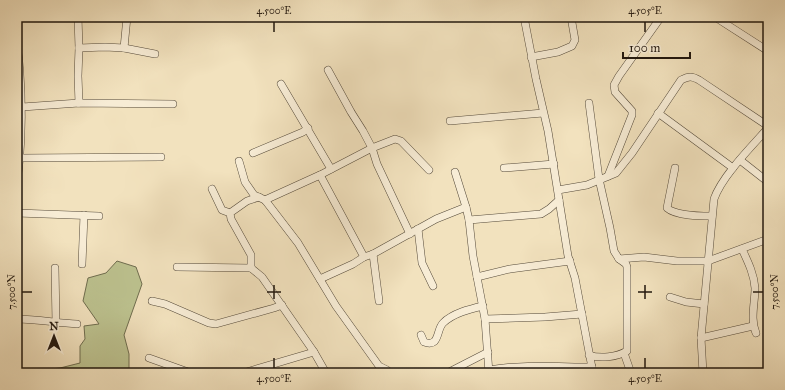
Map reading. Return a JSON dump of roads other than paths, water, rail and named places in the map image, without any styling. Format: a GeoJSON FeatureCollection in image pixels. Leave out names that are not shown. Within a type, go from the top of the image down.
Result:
{"type":"FeatureCollection","features":[{"type":"Feature","properties":{"kind":"street"},"geometry":{"type":"LineString","coordinates":[[78,17],[79,103]]}},
{"type":"Feature","properties":{"kind":"street"},"geometry":{"type":"LineString","coordinates":[[124,48],[126,17]]}},
{"type":"Feature","properties":{"kind":"street"},"geometry":{"type":"LineString","coordinates":[[455,172],[469,220],[473,256],[485,319],[489,371],[508,367],[531,366],[593,370],[575,278],[570,262],[548,131],[524,17]]}},
{"type":"Feature","properties":{"kind":"street"},"geometry":{"type":"LineString","coordinates":[[532,57],[563,51],[572,46],[575,40],[571,17]]}},
{"type":"Feature","properties":{"kind":"street"},"geometry":{"type":"LineString","coordinates":[[608,176],[632,115],[632,111],[615,92],[614,85],[661,17]]}},
{"type":"Feature","properties":{"kind":"street"},"geometry":{"type":"LineString","coordinates":[[715,17],[768,51]]}},
{"type":"Feature","properties":{"kind":"street"},"geometry":{"type":"LineString","coordinates":[[17,47],[22,107],[21,158],[17,182]]}},
{"type":"Feature","properties":{"kind":"street"},"geometry":{"type":"LineString","coordinates":[[79,48],[124,48],[155,54]]}},
{"type":"Feature","properties":{"kind":"street"},"geometry":{"type":"LineString","coordinates":[[328,70],[372,148],[377,164],[410,234]]}},
{"type":"Feature","properties":{"kind":"street"},"geometry":{"type":"LineString","coordinates":[[558,190],[587,184],[616,173],[622,167],[681,80],[688,76],[693,77],[768,127],[733,168],[716,193],[714,199],[701,338],[703,373]]}},
{"type":"Feature","properties":{"kind":"street"},"geometry":{"type":"LineString","coordinates":[[281,84],[331,169]]}},
{"type":"Feature","properties":{"kind":"street"},"geometry":{"type":"LineString","coordinates":[[22,107],[79,103],[173,104]]}},
{"type":"Feature","properties":{"kind":"street"},"geometry":{"type":"LineString","coordinates":[[589,103],[599,179],[614,251],[627,267],[628,347],[627,351],[624,353],[601,357],[589,355]]}},
{"type":"Feature","properties":{"kind":"street"},"geometry":{"type":"LineString","coordinates":[[450,122],[543,113]]}},
{"type":"Feature","properties":{"kind":"street"},"geometry":{"type":"LineString","coordinates":[[658,113],[733,168]]}},
{"type":"Feature","properties":{"kind":"street"},"geometry":{"type":"LineString","coordinates":[[253,153],[303,132],[308,128]]}},
{"type":"Feature","properties":{"kind":"street"},"geometry":{"type":"LineString","coordinates":[[230,213],[247,201],[262,198],[320,175],[372,148],[395,140],[401,141],[429,170]]}},
{"type":"Feature","properties":{"kind":"street"},"geometry":{"type":"LineString","coordinates":[[21,158],[161,157]]}},
{"type":"Feature","properties":{"kind":"street"},"geometry":{"type":"LineString","coordinates":[[740,160],[768,182]]}},
{"type":"Feature","properties":{"kind":"street"},"geometry":{"type":"LineString","coordinates":[[239,161],[245,182],[254,195],[262,198],[298,243],[336,306],[379,366],[387,370],[389,373]]}},
{"type":"Feature","properties":{"kind":"street"},"geometry":{"type":"LineString","coordinates":[[504,168],[554,164]]}},
{"type":"Feature","properties":{"kind":"street"},"geometry":{"type":"LineString","coordinates":[[675,168],[667,208],[686,214],[712,216]]}},
{"type":"Feature","properties":{"kind":"street"},"geometry":{"type":"LineString","coordinates":[[320,175],[364,257]]}},
{"type":"Feature","properties":{"kind":"street"},"geometry":{"type":"LineString","coordinates":[[212,189],[222,210],[230,213]]}},
{"type":"Feature","properties":{"kind":"street"},"geometry":{"type":"LineString","coordinates":[[469,220],[541,214],[560,200]]}},
{"type":"Feature","properties":{"kind":"street"},"geometry":{"type":"LineString","coordinates":[[320,279],[373,254],[436,219],[466,207]]}},
{"type":"Feature","properties":{"kind":"street"},"geometry":{"type":"LineString","coordinates":[[17,213],[99,216]]}},
{"type":"Feature","properties":{"kind":"street"},"geometry":{"type":"LineString","coordinates":[[230,213],[231,219],[251,255],[251,268]]}},
{"type":"Feature","properties":{"kind":"street"},"geometry":{"type":"LineString","coordinates":[[82,264],[84,215]]}},
{"type":"Feature","properties":{"kind":"street"},"geometry":{"type":"LineString","coordinates":[[418,229],[422,263],[432,286]]}},
{"type":"Feature","properties":{"kind":"street"},"geometry":{"type":"LineString","coordinates":[[619,259],[644,257],[677,261],[708,261],[768,239]]}},
{"type":"Feature","properties":{"kind":"street"},"geometry":{"type":"LineString","coordinates":[[701,338],[754,330],[754,275],[742,249]]}},
{"type":"Feature","properties":{"kind":"street"},"geometry":{"type":"LineString","coordinates":[[373,254],[379,301]]}},
{"type":"Feature","properties":{"kind":"street"},"geometry":{"type":"LineString","coordinates":[[478,277],[510,269],[570,262]]}},
{"type":"Feature","properties":{"kind":"street"},"geometry":{"type":"LineString","coordinates":[[177,267],[251,268],[262,277],[314,352],[326,373]]}},
{"type":"Feature","properties":{"kind":"street"},"geometry":{"type":"LineString","coordinates":[[55,268],[56,323]]}},
{"type":"Feature","properties":{"kind":"street"},"geometry":{"type":"LineString","coordinates":[[670,297],[686,302],[704,304]]}},
{"type":"Feature","properties":{"kind":"street"},"geometry":{"type":"LineString","coordinates":[[152,301],[165,304],[209,323],[216,324],[282,305]]}},
{"type":"Feature","properties":{"kind":"street"},"geometry":{"type":"LineString","coordinates":[[421,335],[424,342],[431,343],[437,337],[442,324],[456,314],[483,306]]}},
{"type":"Feature","properties":{"kind":"street"},"geometry":{"type":"LineString","coordinates":[[485,319],[582,314]]}},
{"type":"Feature","properties":{"kind":"street"},"geometry":{"type":"LineString","coordinates":[[17,319],[77,324]]}},
{"type":"Feature","properties":{"kind":"street"},"geometry":{"type":"LineString","coordinates":[[243,373],[314,352]]}},
{"type":"Feature","properties":{"kind":"street"},"geometry":{"type":"LineString","coordinates":[[447,373],[488,352]]}},
{"type":"Feature","properties":{"kind":"street"},"geometry":{"type":"LineString","coordinates":[[624,353],[631,373]]}},
{"type":"Feature","properties":{"kind":"street"},"geometry":{"type":"LineString","coordinates":[[149,358],[191,373]]}}]}
